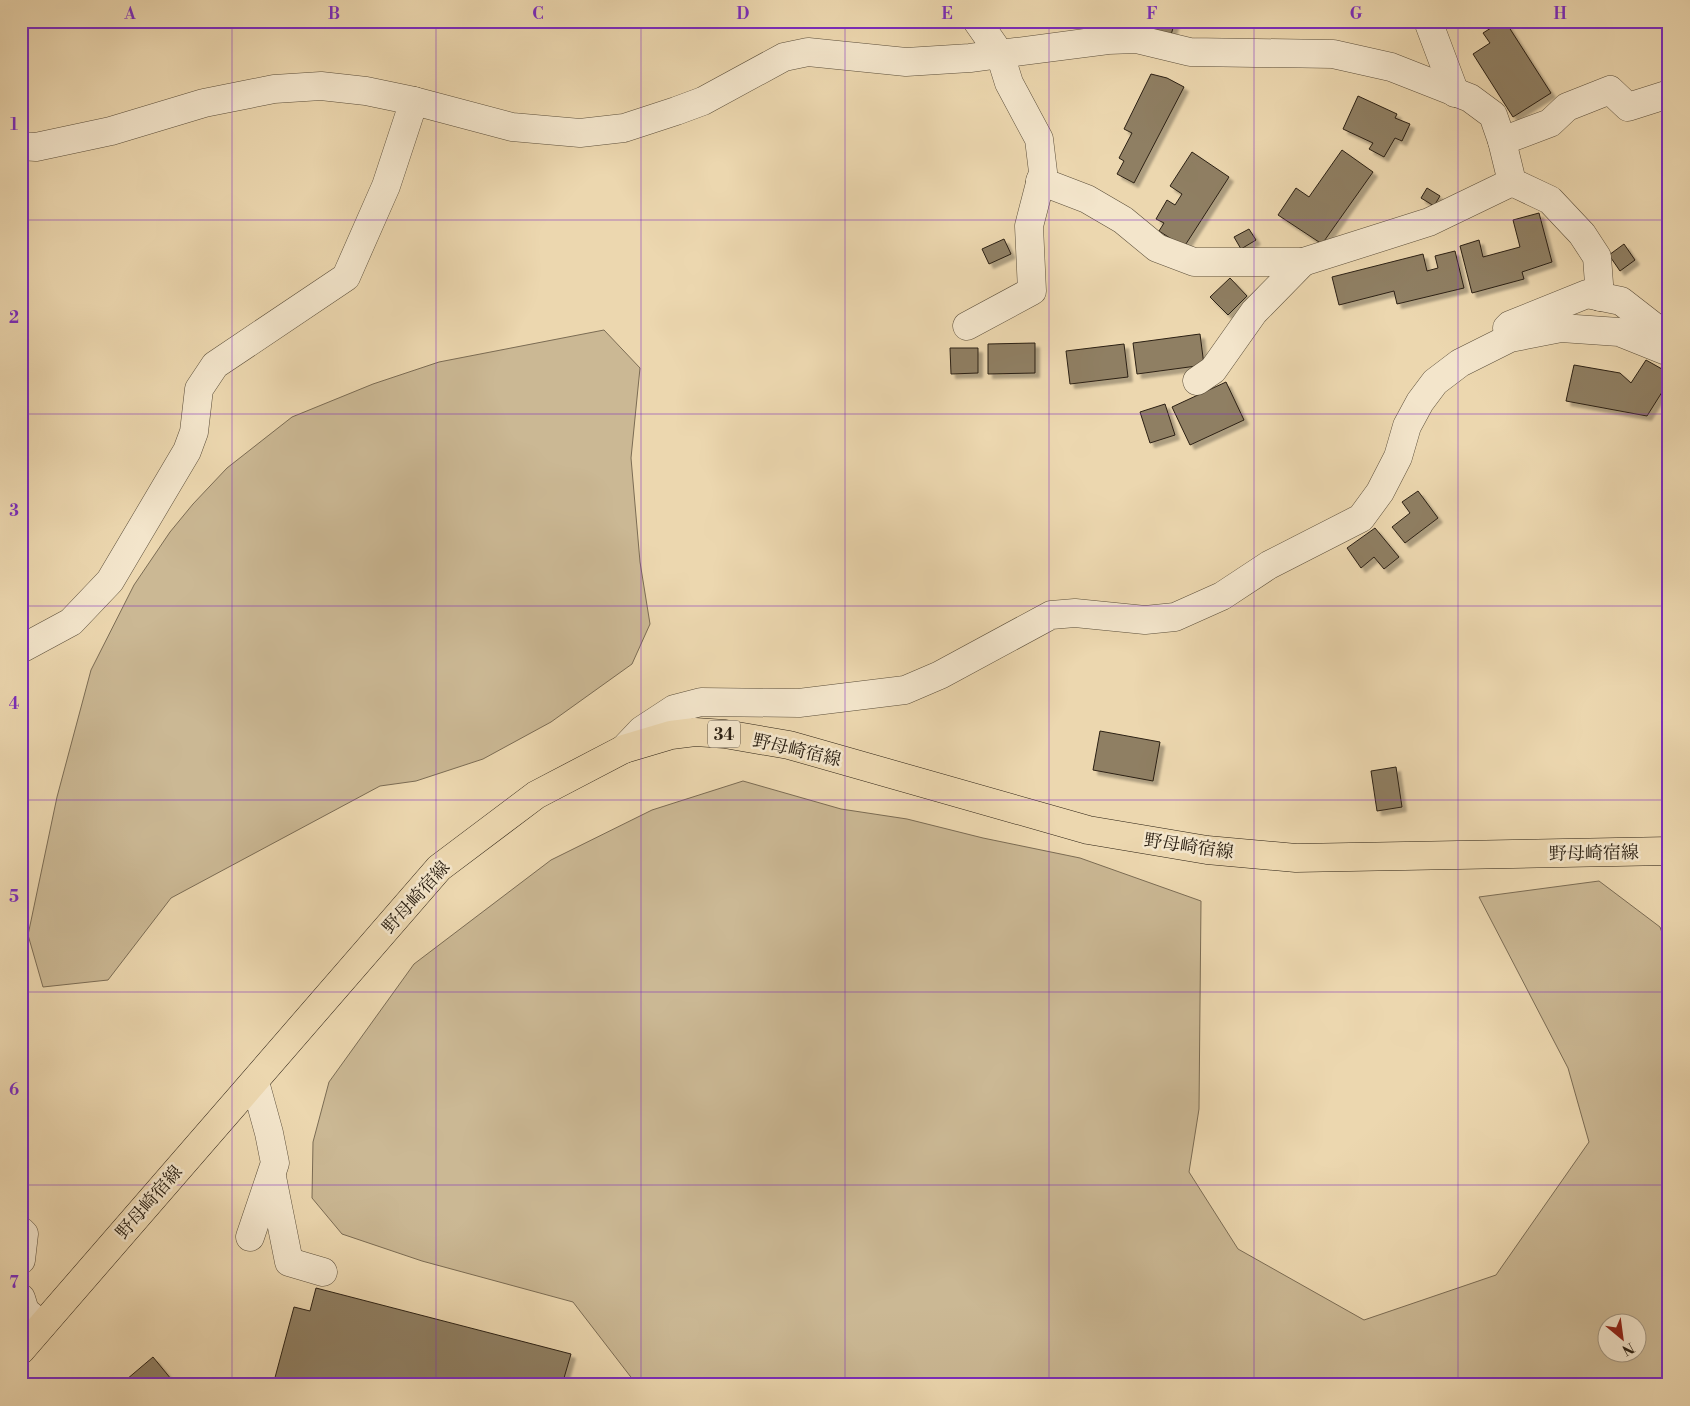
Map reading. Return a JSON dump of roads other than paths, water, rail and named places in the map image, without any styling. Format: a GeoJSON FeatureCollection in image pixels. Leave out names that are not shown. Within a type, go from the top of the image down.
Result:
{"type":"FeatureCollection","features":[{"type":"Feature","properties":{"kind":"main road","name":"野母崎宿線"},"geometry":{"type":"LineString","coordinates":[[21,1350],[439,868],[536,795],[624,749],[671,735],[695,732],[725,734],[789,745],[1088,830],[1207,850],[1296,858],[1669,851]]}},
{"type":"Feature","properties":{"kind":"street"},"geometry":{"type":"LineString","coordinates":[[967,326],[1032,291],[1028,226],[1042,172],[1039,139],[1009,83],[1000,54],[977,21]]}},
{"type":"Feature","properties":{"kind":"street"},"geometry":{"type":"LineString","coordinates":[[1428,21],[1455,93]]}},
{"type":"Feature","properties":{"kind":"street"},"geometry":{"type":"LineString","coordinates":[[21,146],[36,147],[110,132],[204,103],[274,89],[321,86],[366,91],[414,101],[512,127],[580,133],[624,128],[676,111],[703,101],[784,57],[808,52],[906,62],[970,58],[1108,40],[1136,39],[1190,52],[1333,54],[1391,67],[1470,98],[1493,115],[1502,141],[1512,182]]}},
{"type":"Feature","properties":{"kind":"street"},"geometry":{"type":"LineString","coordinates":[[1502,141],[1550,122],[1567,107],[1610,90],[1628,107],[1669,94]]}},
{"type":"Feature","properties":{"kind":"street"},"geometry":{"type":"LineString","coordinates":[[21,649],[71,622],[110,581],[187,451],[194,432],[199,389],[215,365],[346,277],[386,186],[414,101]]}},
{"type":"Feature","properties":{"kind":"street"},"geometry":{"type":"LineString","coordinates":[[1040,181],[1087,199],[1123,220],[1156,248],[1194,262],[1303,262],[1430,222],[1512,182]]}},
{"type":"Feature","properties":{"kind":"street"},"geometry":{"type":"LineString","coordinates":[[1512,182],[1550,200],[1582,234],[1597,257],[1600,297]]}},
{"type":"Feature","properties":{"kind":"street"},"geometry":{"type":"LineString","coordinates":[[1197,380],[1213,370],[1254,312],[1303,262]]}},
{"type":"Feature","properties":{"kind":"street"},"geometry":{"type":"LineString","coordinates":[[1494,346],[1510,325],[1587,294],[1621,301],[1666,336],[1669,343]]}},
{"type":"Feature","properties":{"kind":"street"},"geometry":{"type":"LineString","coordinates":[[624,749],[642,730],[674,709],[701,702],[799,702],[905,690],[940,675],[1051,615],[1075,613],[1145,620],[1175,617],[1222,596],[1269,565],[1361,518],[1380,492],[1398,457],[1407,426],[1420,402],[1435,382],[1460,363],[1510,338],[1562,328],[1619,332],[1669,352]]}},
{"type":"Feature","properties":{"kind":"street"},"geometry":{"type":"LineString","coordinates":[[250,1237],[275,1163],[255,1082]]}},
{"type":"Feature","properties":{"kind":"street"},"geometry":{"type":"LineString","coordinates":[[271,1175],[289,1262],[323,1272]]}},
{"type":"Feature","properties":{"kind":"street"},"geometry":{"type":"LineString","coordinates":[[21,1231],[24,1234],[21,1260]]}},
{"type":"Feature","properties":{"kind":"street"},"geometry":{"type":"LineString","coordinates":[[21,1298],[25,1311],[42,1326]]}}]}
